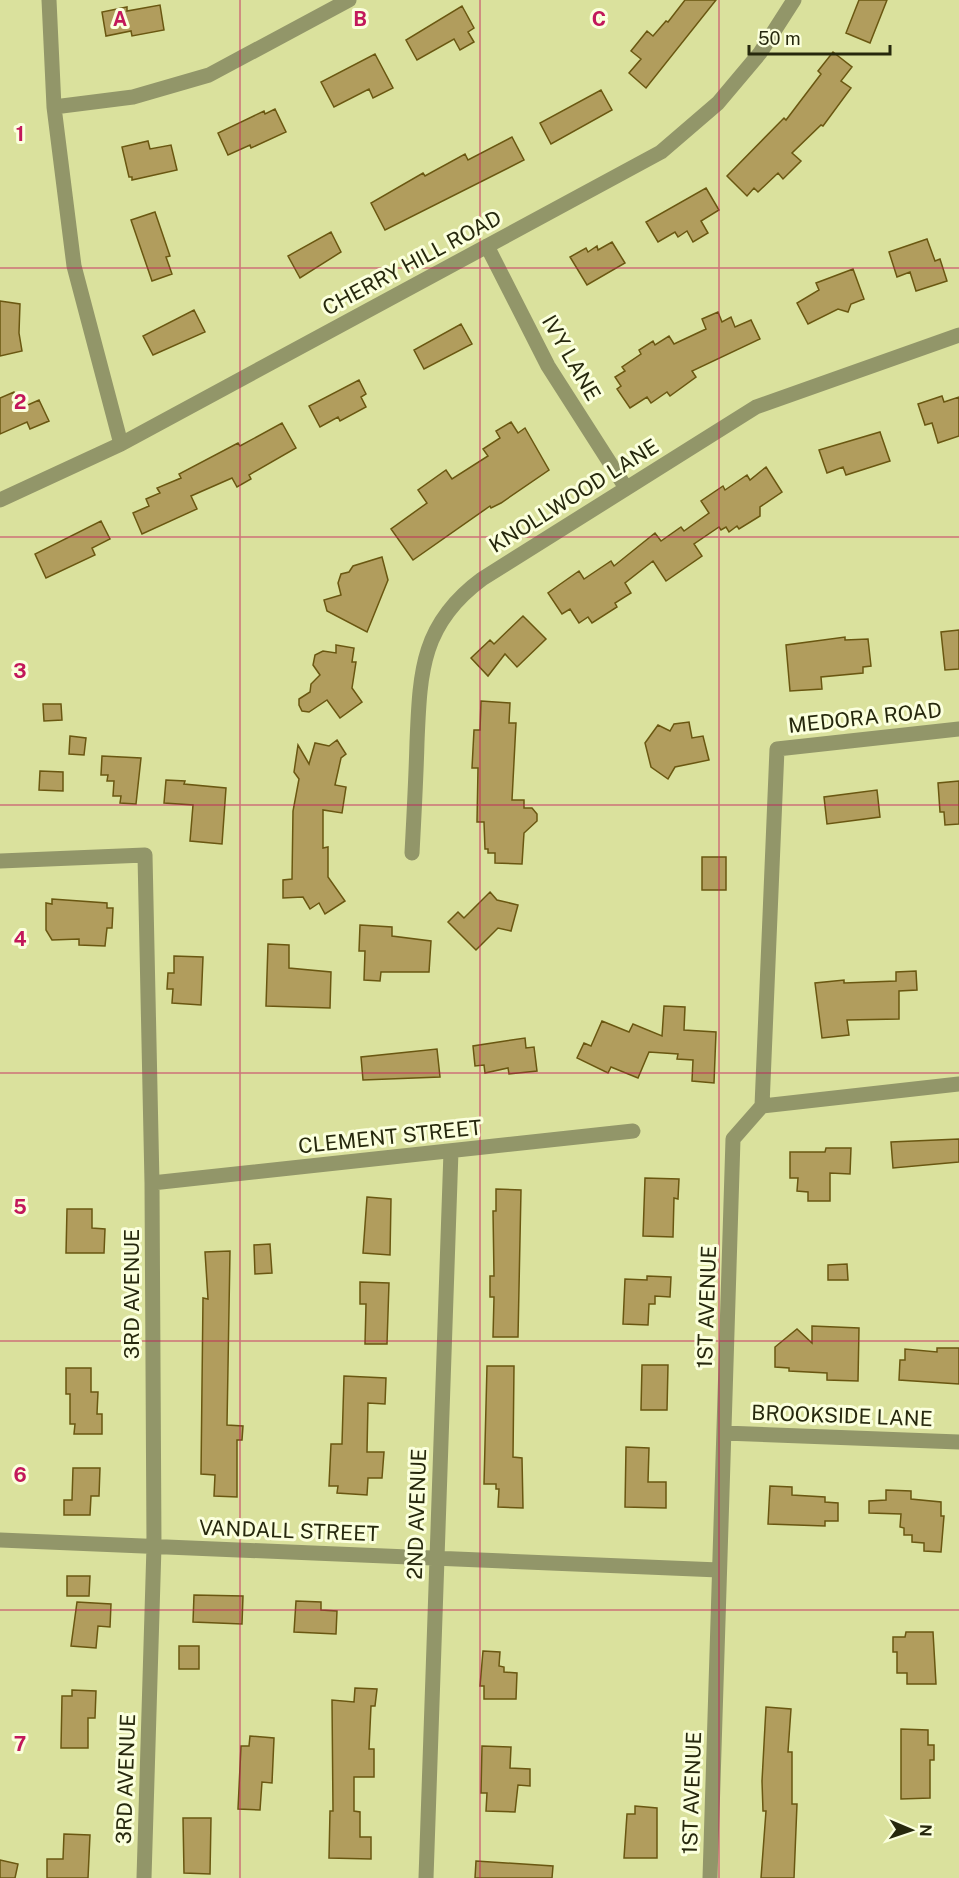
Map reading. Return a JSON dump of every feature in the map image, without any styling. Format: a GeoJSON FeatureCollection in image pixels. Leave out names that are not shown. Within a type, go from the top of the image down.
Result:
{"type":"FeatureCollection","features":[{"type":"Feature","properties":{"kind":"street"},"geometry":{"type":"LineString","coordinates":[[49,0],[54,107],[74,266],[121,444]]}},
{"type":"Feature","properties":{"kind":"street"},"geometry":{"type":"LineString","coordinates":[[54,107],[133,97],[209,75],[349,0]]}},
{"type":"Feature","properties":{"kind":"street","name":"CHERRY HILL ROAD"},"geometry":{"type":"LineString","coordinates":[[0,500],[121,444],[661,152],[718,103],[760,53],[794,0]]}},
{"type":"Feature","properties":{"kind":"street","name":"IVY LANE"},"geometry":{"type":"LineString","coordinates":[[487,246],[548,366],[626,488]]}},
{"type":"Feature","properties":{"kind":"street","name":"KNOLLWOOD LANE"},"geometry":{"type":"LineString","coordinates":[[412,853],[421,669],[431,639],[446,611],[482,579],[756,407],[959,335]]}},
{"type":"Feature","properties":{"kind":"street","name":"MEDORA ROAD"},"geometry":{"type":"LineString","coordinates":[[762,1106],[777,749],[959,729]]}},
{"type":"Feature","properties":{"kind":"street","name":"3RD AVENUE"},"geometry":{"type":"LineString","coordinates":[[0,861],[145,855],[152,1183],[154,1546],[144,1878]]}},
{"type":"Feature","properties":{"kind":"street"},"geometry":{"type":"LineString","coordinates":[[762,1106],[959,1084]]}},
{"type":"Feature","properties":{"kind":"street","name":"1ST AVENUE"},"geometry":{"type":"LineString","coordinates":[[710,1878],[733,1139],[762,1106]]}},
{"type":"Feature","properties":{"kind":"street","name":"CLEMENT STREET"},"geometry":{"type":"LineString","coordinates":[[152,1183],[633,1131]]}},
{"type":"Feature","properties":{"kind":"street","name":"2ND AVENUE"},"geometry":{"type":"LineString","coordinates":[[426,1878],[450,1151]]}},
{"type":"Feature","properties":{"kind":"street","name":"BROOKSIDE LANE"},"geometry":{"type":"LineString","coordinates":[[724,1433],[959,1442]]}},
{"type":"Feature","properties":{"kind":"street","name":"VANDALL STREET"},"geometry":{"type":"LineString","coordinates":[[0,1540],[719,1570]]}},
{"type":"Feature","properties":{"kind":"building"},"geometry":{"type":"Polygon","coordinates":[[[685,0],[716,0],[646,88],[629,73],[641,59],[631,51],[647,31],[653,36],[666,21],[668,22],[685,0]]]}},
{"type":"Feature","properties":{"kind":"building"},"geometry":{"type":"Polygon","coordinates":[[[859,0],[887,0],[870,43],[846,33],[859,0]]]}},
{"type":"Feature","properties":{"kind":"building"},"geometry":{"type":"Polygon","coordinates":[[[160,5],[164,30],[132,36],[131,31],[106,36],[102,12],[127,7],[127,11],[160,5]]]}},
{"type":"Feature","properties":{"kind":"building"},"geometry":{"type":"Polygon","coordinates":[[[462,6],[474,28],[468,32],[474,42],[460,50],[454,39],[417,60],[406,40],[462,6]]]}},
{"type":"Feature","properties":{"kind":"building"},"geometry":{"type":"Polygon","coordinates":[[[833,52],[852,67],[841,81],[851,88],[823,126],[821,125],[792,153],[801,161],[783,179],[778,173],[758,192],[754,188],[747,196],[727,176],[784,118],[786,120],[821,74],[818,71],[833,52]]]}},
{"type":"Feature","properties":{"kind":"building"},"geometry":{"type":"Polygon","coordinates":[[[375,54],[393,88],[373,98],[369,89],[334,107],[321,82],[375,54]]]}},
{"type":"Feature","properties":{"kind":"building"},"geometry":{"type":"Polygon","coordinates":[[[601,90],[612,110],[551,144],[540,123],[601,90]]]}},
{"type":"Feature","properties":{"kind":"building"},"geometry":{"type":"Polygon","coordinates":[[[275,109],[286,132],[251,148],[250,145],[228,155],[218,133],[264,111],[265,114],[275,109]]]}},
{"type":"Feature","properties":{"kind":"building"},"geometry":{"type":"Polygon","coordinates":[[[512,137],[524,160],[385,230],[371,203],[423,173],[425,176],[465,154],[468,160],[512,137]]]}},
{"type":"Feature","properties":{"kind":"building"},"geometry":{"type":"Polygon","coordinates":[[[148,141],[150,149],[171,145],[177,170],[132,180],[132,177],[129,177],[122,147],[148,141]]]}},
{"type":"Feature","properties":{"kind":"building"},"geometry":{"type":"Polygon","coordinates":[[[706,188],[719,210],[701,221],[708,233],[693,242],[687,231],[678,237],[675,232],[658,242],[646,222],[706,188]]]}},
{"type":"Feature","properties":{"kind":"building"},"geometry":{"type":"Polygon","coordinates":[[[155,212],[170,256],[166,257],[172,274],[152,281],[131,220],[155,212]]]}},
{"type":"Feature","properties":{"kind":"building"},"geometry":{"type":"Polygon","coordinates":[[[331,232],[341,252],[300,278],[288,256],[331,232]]]}},
{"type":"Feature","properties":{"kind":"building"},"geometry":{"type":"Polygon","coordinates":[[[927,239],[935,261],[940,259],[947,281],[916,291],[910,272],[897,277],[889,252],[927,239]]]}},
{"type":"Feature","properties":{"kind":"building"},"geometry":{"type":"Polygon","coordinates":[[[612,242],[625,263],[587,285],[570,257],[586,248],[588,252],[597,246],[598,250],[612,242]]]}},
{"type":"Feature","properties":{"kind":"building"},"geometry":{"type":"Polygon","coordinates":[[[853,269],[864,299],[851,304],[848,312],[838,309],[808,324],[797,303],[819,290],[816,283],[853,269]]]}},
{"type":"Feature","properties":{"kind":"building"},"geometry":{"type":"Polygon","coordinates":[[[0,301],[20,304],[19,333],[22,351],[0,356],[0,301]]]}},
{"type":"Feature","properties":{"kind":"building"},"geometry":{"type":"Polygon","coordinates":[[[194,310],[205,332],[153,355],[143,336],[194,310]]]}},
{"type":"Feature","properties":{"kind":"building"},"geometry":{"type":"Polygon","coordinates":[[[718,312],[722,322],[731,317],[735,327],[751,320],[760,339],[692,371],[696,377],[670,396],[667,392],[651,403],[647,397],[630,408],[617,389],[621,386],[615,377],[625,371],[622,367],[641,354],[639,350],[653,341],[655,345],[669,336],[674,344],[706,329],[702,319],[718,312]]]}},
{"type":"Feature","properties":{"kind":"building"},"geometry":{"type":"Polygon","coordinates":[[[461,324],[472,344],[424,369],[414,350],[461,324]]]}},
{"type":"Feature","properties":{"kind":"building"},"geometry":{"type":"Polygon","coordinates":[[[359,380],[366,394],[361,397],[366,407],[340,421],[338,417],[320,427],[309,406],[359,380]]]}},
{"type":"Feature","properties":{"kind":"building"},"geometry":{"type":"Polygon","coordinates":[[[14,392],[21,408],[39,400],[49,421],[30,429],[27,422],[0,434],[0,398],[14,392]]]}},
{"type":"Feature","properties":{"kind":"building"},"geometry":{"type":"Polygon","coordinates":[[[942,396],[944,402],[959,397],[959,436],[938,443],[932,423],[925,425],[918,404],[942,396]]]}},
{"type":"Feature","properties":{"kind":"building"},"geometry":{"type":"Polygon","coordinates":[[[511,422],[518,433],[525,428],[549,470],[501,503],[491,508],[490,506],[413,560],[391,529],[427,503],[418,490],[446,470],[452,479],[488,456],[483,449],[500,438],[496,431],[511,422]]]}},
{"type":"Feature","properties":{"kind":"building"},"geometry":{"type":"Polygon","coordinates":[[[282,423],[296,448],[249,475],[251,479],[237,487],[232,478],[191,496],[197,509],[142,534],[133,513],[149,506],[146,499],[160,493],[157,488],[181,478],[179,474],[238,443],[240,446],[282,423]]]}},
{"type":"Feature","properties":{"kind":"building"},"geometry":{"type":"Polygon","coordinates":[[[880,432],[890,461],[846,475],[843,467],[827,473],[819,450],[880,432]]]}},
{"type":"Feature","properties":{"kind":"building"},"geometry":{"type":"Polygon","coordinates":[[[766,467],[782,492],[760,507],[760,516],[739,529],[737,526],[729,532],[726,527],[721,530],[719,527],[694,544],[702,556],[666,581],[653,561],[625,583],[631,593],[615,603],[617,607],[592,623],[588,617],[579,623],[570,609],[562,614],[548,593],[579,571],[584,579],[611,561],[614,566],[655,533],[661,541],[681,527],[684,531],[709,513],[701,501],[723,486],[725,490],[747,475],[750,480],[766,467]]]}},
{"type":"Feature","properties":{"kind":"building"},"geometry":{"type":"Polygon","coordinates":[[[101,521],[110,539],[92,548],[95,555],[46,578],[35,554],[101,521]]]}},
{"type":"Feature","properties":{"kind":"building"},"geometry":{"type":"Polygon","coordinates":[[[382,557],[388,580],[367,632],[327,611],[324,600],[341,595],[338,583],[341,574],[349,572],[353,566],[382,557]]]}},
{"type":"Feature","properties":{"kind":"building"},"geometry":{"type":"Polygon","coordinates":[[[523,616],[546,639],[517,667],[505,654],[488,676],[471,658],[490,640],[494,644],[523,616]]]}},
{"type":"Feature","properties":{"kind":"building"},"geometry":{"type":"Polygon","coordinates":[[[959,630],[959,669],[945,670],[941,632],[959,630]]]}},
{"type":"Feature","properties":{"kind":"building"},"geometry":{"type":"Polygon","coordinates":[[[845,637],[845,640],[868,639],[871,666],[863,667],[863,673],[821,677],[822,689],[790,691],[786,645],[845,637]]]}},
{"type":"Feature","properties":{"kind":"building"},"geometry":{"type":"Polygon","coordinates":[[[336,645],[354,648],[352,662],[356,662],[352,688],[362,702],[340,718],[327,700],[309,712],[302,711],[299,699],[310,692],[311,684],[320,675],[313,665],[315,655],[323,651],[336,653],[336,645]]]}},
{"type":"Feature","properties":{"kind":"building"},"geometry":{"type":"Polygon","coordinates":[[[481,701],[510,703],[509,723],[516,723],[512,800],[524,800],[524,808],[532,808],[537,814],[537,821],[524,833],[522,864],[495,863],[495,853],[488,853],[488,849],[485,849],[484,822],[477,822],[478,768],[472,768],[474,730],[480,730],[481,701]]]}},
{"type":"Feature","properties":{"kind":"building"},"geometry":{"type":"Polygon","coordinates":[[[43,704],[61,704],[62,720],[44,721],[43,704]]]}},
{"type":"Feature","properties":{"kind":"building"},"geometry":{"type":"Polygon","coordinates":[[[689,722],[692,738],[703,736],[709,760],[675,767],[668,779],[651,767],[645,743],[658,725],[670,731],[674,724],[689,722]]]}},
{"type":"Feature","properties":{"kind":"building"},"geometry":{"type":"Polygon","coordinates":[[[70,736],[86,738],[84,755],[69,754],[70,736]]]}},
{"type":"Feature","properties":{"kind":"building"},"geometry":{"type":"Polygon","coordinates":[[[337,740],[346,754],[341,758],[335,785],[346,787],[342,813],[323,810],[323,848],[328,847],[328,877],[345,901],[325,914],[319,903],[310,909],[303,897],[283,898],[283,880],[292,879],[293,811],[299,779],[294,772],[298,745],[309,764],[315,743],[329,746],[337,740]]]}},
{"type":"Feature","properties":{"kind":"building"},"geometry":{"type":"Polygon","coordinates":[[[102,756],[141,758],[136,804],[120,803],[121,796],[113,796],[114,781],[107,781],[108,775],[101,775],[102,756]]]}},
{"type":"Feature","properties":{"kind":"building"},"geometry":{"type":"Polygon","coordinates":[[[40,771],[63,772],[63,791],[39,790],[40,771]]]}},
{"type":"Feature","properties":{"kind":"building"},"geometry":{"type":"Polygon","coordinates":[[[166,780],[226,788],[222,844],[190,841],[193,805],[164,803],[166,780]]]}},
{"type":"Feature","properties":{"kind":"building"},"geometry":{"type":"Polygon","coordinates":[[[959,781],[959,824],[945,825],[944,812],[940,812],[938,783],[959,781]]]}},
{"type":"Feature","properties":{"kind":"building"},"geometry":{"type":"Polygon","coordinates":[[[877,790],[880,817],[827,824],[824,797],[877,790]]]}},
{"type":"Feature","properties":{"kind":"building"},"geometry":{"type":"Polygon","coordinates":[[[702,857],[726,857],[726,890],[702,890],[702,857]]]}},
{"type":"Feature","properties":{"kind":"building"},"geometry":{"type":"Polygon","coordinates":[[[490,892],[497,900],[518,905],[511,931],[498,928],[476,950],[448,922],[458,912],[464,918],[490,892]]]}},
{"type":"Feature","properties":{"kind":"building"},"geometry":{"type":"Polygon","coordinates":[[[52,899],[107,903],[107,908],[113,908],[112,928],[107,928],[105,946],[79,945],[79,939],[52,940],[46,930],[46,903],[52,904],[52,899]]]}},
{"type":"Feature","properties":{"kind":"building"},"geometry":{"type":"Polygon","coordinates":[[[360,925],[392,927],[392,936],[431,941],[429,972],[381,972],[380,981],[364,980],[365,951],[359,951],[360,925]]]}},
{"type":"Feature","properties":{"kind":"building"},"geometry":{"type":"Polygon","coordinates":[[[268,944],[289,945],[289,968],[331,972],[330,1008],[266,1006],[268,944]]]}},
{"type":"Feature","properties":{"kind":"building"},"geometry":{"type":"Polygon","coordinates":[[[174,956],[203,957],[201,1005],[172,1003],[173,989],[167,989],[168,973],[174,973],[174,956]]]}},
{"type":"Feature","properties":{"kind":"building"},"geometry":{"type":"Polygon","coordinates":[[[916,971],[917,990],[899,991],[899,1019],[847,1020],[849,1035],[822,1038],[815,983],[844,980],[844,983],[896,981],[896,972],[916,971]]]}},
{"type":"Feature","properties":{"kind":"building"},"geometry":{"type":"Polygon","coordinates":[[[664,1006],[685,1007],[684,1030],[716,1032],[714,1083],[692,1081],[693,1060],[677,1059],[678,1054],[649,1052],[638,1078],[611,1067],[608,1073],[577,1058],[584,1043],[591,1046],[602,1021],[629,1032],[633,1024],[662,1036],[664,1006]]]}},
{"type":"Feature","properties":{"kind":"building"},"geometry":{"type":"Polygon","coordinates":[[[525,1038],[526,1048],[534,1047],[537,1071],[509,1074],[508,1068],[485,1073],[484,1065],[475,1066],[473,1046],[525,1038]]]}},
{"type":"Feature","properties":{"kind":"building"},"geometry":{"type":"Polygon","coordinates":[[[437,1049],[440,1077],[363,1080],[361,1057],[437,1049]]]}},
{"type":"Feature","properties":{"kind":"building"},"geometry":{"type":"Polygon","coordinates":[[[959,1139],[959,1162],[893,1168],[891,1142],[959,1139]]]}},
{"type":"Feature","properties":{"kind":"building"},"geometry":{"type":"Polygon","coordinates":[[[826,1148],[851,1148],[850,1174],[830,1173],[830,1201],[808,1201],[808,1192],[797,1191],[798,1178],[790,1178],[790,1152],[825,1152],[826,1148]]]}},
{"type":"Feature","properties":{"kind":"building"},"geometry":{"type":"Polygon","coordinates":[[[645,1178],[679,1179],[678,1199],[674,1198],[673,1237],[643,1236],[645,1178]]]}},
{"type":"Feature","properties":{"kind":"building"},"geometry":{"type":"Polygon","coordinates":[[[496,1189],[521,1190],[518,1337],[493,1337],[494,1297],[490,1297],[490,1276],[494,1276],[493,1211],[496,1211],[496,1189]]]}},
{"type":"Feature","properties":{"kind":"building"},"geometry":{"type":"Polygon","coordinates":[[[367,1197],[391,1199],[390,1255],[363,1253],[367,1197]]]}},
{"type":"Feature","properties":{"kind":"building"},"geometry":{"type":"Polygon","coordinates":[[[67,1209],[92,1209],[92,1228],[105,1229],[104,1253],[66,1253],[67,1209]]]}},
{"type":"Feature","properties":{"kind":"building"},"geometry":{"type":"Polygon","coordinates":[[[270,1244],[272,1273],[255,1274],[254,1245],[270,1244]]]}},
{"type":"Feature","properties":{"kind":"building"},"geometry":{"type":"Polygon","coordinates":[[[230,1251],[227,1425],[243,1426],[242,1440],[237,1440],[237,1497],[214,1496],[215,1475],[201,1474],[203,1298],[208,1299],[205,1252],[230,1251]]]}},
{"type":"Feature","properties":{"kind":"building"},"geometry":{"type":"Polygon","coordinates":[[[847,1264],[848,1280],[828,1280],[828,1265],[847,1264]]]}},
{"type":"Feature","properties":{"kind":"building"},"geometry":{"type":"Polygon","coordinates":[[[647,1276],[671,1277],[670,1297],[655,1296],[655,1304],[649,1304],[648,1325],[623,1324],[625,1279],[647,1280],[647,1276]]]}},
{"type":"Feature","properties":{"kind":"building"},"geometry":{"type":"Polygon","coordinates":[[[360,1282],[389,1283],[387,1344],[365,1344],[366,1304],[360,1304],[360,1282]]]}},
{"type":"Feature","properties":{"kind":"building"},"geometry":{"type":"Polygon","coordinates":[[[812,1326],[859,1328],[858,1381],[827,1380],[827,1373],[789,1371],[789,1368],[775,1367],[775,1347],[797,1329],[812,1343],[812,1326]]]}},
{"type":"Feature","properties":{"kind":"building"},"geometry":{"type":"Polygon","coordinates":[[[937,1348],[959,1348],[959,1384],[899,1380],[900,1360],[905,1360],[905,1349],[937,1352],[937,1348]]]}},
{"type":"Feature","properties":{"kind":"building"},"geometry":{"type":"Polygon","coordinates":[[[642,1365],[668,1365],[667,1410],[641,1410],[642,1365]]]}},
{"type":"Feature","properties":{"kind":"building"},"geometry":{"type":"Polygon","coordinates":[[[487,1366],[514,1366],[513,1457],[522,1458],[523,1508],[498,1507],[499,1489],[496,1489],[496,1484],[484,1484],[487,1366]]]}},
{"type":"Feature","properties":{"kind":"building"},"geometry":{"type":"Polygon","coordinates":[[[66,1368],[91,1368],[91,1392],[98,1392],[97,1414],[102,1414],[102,1434],[74,1434],[75,1424],[70,1424],[70,1394],[66,1394],[66,1368]]]}},
{"type":"Feature","properties":{"kind":"building"},"geometry":{"type":"Polygon","coordinates":[[[344,1376],[386,1378],[385,1404],[368,1403],[367,1452],[384,1452],[382,1478],[368,1478],[367,1495],[337,1493],[338,1486],[329,1486],[331,1444],[342,1444],[344,1376]]]}},
{"type":"Feature","properties":{"kind":"building"},"geometry":{"type":"Polygon","coordinates":[[[626,1447],[649,1448],[648,1482],[666,1482],[666,1508],[625,1507],[626,1447]]]}},
{"type":"Feature","properties":{"kind":"building"},"geometry":{"type":"Polygon","coordinates":[[[73,1468],[100,1468],[99,1496],[91,1496],[90,1515],[64,1515],[64,1500],[72,1500],[73,1468]]]}},
{"type":"Feature","properties":{"kind":"building"},"geometry":{"type":"Polygon","coordinates":[[[770,1486],[792,1487],[792,1495],[825,1497],[825,1502],[838,1503],[838,1521],[825,1521],[825,1526],[768,1524],[770,1486]]]}},
{"type":"Feature","properties":{"kind":"building"},"geometry":{"type":"Polygon","coordinates":[[[886,1490],[911,1491],[911,1499],[941,1502],[941,1516],[944,1516],[941,1552],[924,1551],[924,1543],[912,1542],[912,1535],[904,1535],[904,1528],[900,1527],[901,1514],[869,1513],[869,1501],[886,1500],[886,1490]]]}},
{"type":"Feature","properties":{"kind":"building"},"geometry":{"type":"Polygon","coordinates":[[[67,1576],[90,1576],[89,1596],[67,1596],[67,1576]]]}},
{"type":"Feature","properties":{"kind":"building"},"geometry":{"type":"Polygon","coordinates":[[[194,1595],[243,1596],[242,1624],[193,1622],[194,1595]]]}},
{"type":"Feature","properties":{"kind":"building"},"geometry":{"type":"Polygon","coordinates":[[[296,1601],[321,1602],[321,1610],[337,1611],[336,1634],[294,1632],[296,1601]]]}},
{"type":"Feature","properties":{"kind":"building"},"geometry":{"type":"Polygon","coordinates":[[[77,1602],[111,1604],[110,1627],[98,1626],[96,1648],[71,1646],[77,1602]]]}},
{"type":"Feature","properties":{"kind":"building"},"geometry":{"type":"Polygon","coordinates":[[[906,1632],[933,1632],[936,1684],[907,1684],[907,1673],[897,1673],[897,1652],[893,1652],[893,1637],[905,1637],[906,1632]]]}},
{"type":"Feature","properties":{"kind":"building"},"geometry":{"type":"Polygon","coordinates":[[[179,1646],[199,1646],[199,1669],[179,1669],[179,1646]]]}},
{"type":"Feature","properties":{"kind":"building"},"geometry":{"type":"Polygon","coordinates":[[[483,1651],[500,1652],[499,1666],[504,1667],[504,1672],[517,1673],[516,1699],[484,1699],[484,1686],[480,1686],[483,1651]]]}},
{"type":"Feature","properties":{"kind":"building"},"geometry":{"type":"Polygon","coordinates":[[[355,1688],[377,1689],[375,1706],[371,1706],[369,1749],[374,1749],[374,1777],[354,1777],[354,1811],[360,1812],[360,1837],[371,1837],[371,1859],[329,1858],[330,1811],[333,1811],[332,1700],[354,1702],[355,1688]]]}},
{"type":"Feature","properties":{"kind":"building"},"geometry":{"type":"Polygon","coordinates":[[[72,1690],[96,1691],[95,1718],[88,1718],[88,1748],[61,1748],[62,1696],[72,1696],[72,1690]]]}},
{"type":"Feature","properties":{"kind":"building"},"geometry":{"type":"Polygon","coordinates":[[[766,1707],[791,1709],[788,1752],[792,1752],[792,1804],[797,1804],[794,1878],[761,1878],[766,1811],[763,1811],[762,1781],[766,1707]]]}},
{"type":"Feature","properties":{"kind":"building"},"geometry":{"type":"Polygon","coordinates":[[[901,1729],[928,1730],[928,1745],[934,1745],[934,1760],[930,1760],[930,1798],[901,1799],[901,1729]]]}},
{"type":"Feature","properties":{"kind":"building"},"geometry":{"type":"Polygon","coordinates":[[[250,1736],[274,1738],[272,1783],[262,1782],[260,1810],[238,1809],[241,1746],[249,1746],[250,1736]]]}},
{"type":"Feature","properties":{"kind":"building"},"geometry":{"type":"Polygon","coordinates":[[[482,1746],[511,1747],[510,1768],[530,1769],[530,1786],[518,1785],[515,1812],[486,1811],[487,1793],[481,1793],[482,1746]]]}},
{"type":"Feature","properties":{"kind":"building"},"geometry":{"type":"Polygon","coordinates":[[[635,1806],[657,1808],[657,1858],[624,1858],[627,1814],[635,1814],[635,1806]]]}},
{"type":"Feature","properties":{"kind":"building"},"geometry":{"type":"Polygon","coordinates":[[[183,1818],[211,1818],[210,1874],[184,1873],[183,1818]]]}},
{"type":"Feature","properties":{"kind":"building"},"geometry":{"type":"Polygon","coordinates":[[[64,1834],[90,1835],[88,1878],[47,1878],[47,1859],[63,1859],[64,1834]]]}},
{"type":"Feature","properties":{"kind":"building"},"geometry":{"type":"Polygon","coordinates":[[[0,1860],[18,1864],[15,1878],[0,1878],[0,1860]]]}},
{"type":"Feature","properties":{"kind":"building"},"geometry":{"type":"Polygon","coordinates":[[[476,1861],[553,1866],[552,1878],[475,1878],[476,1861]]]}}]}
